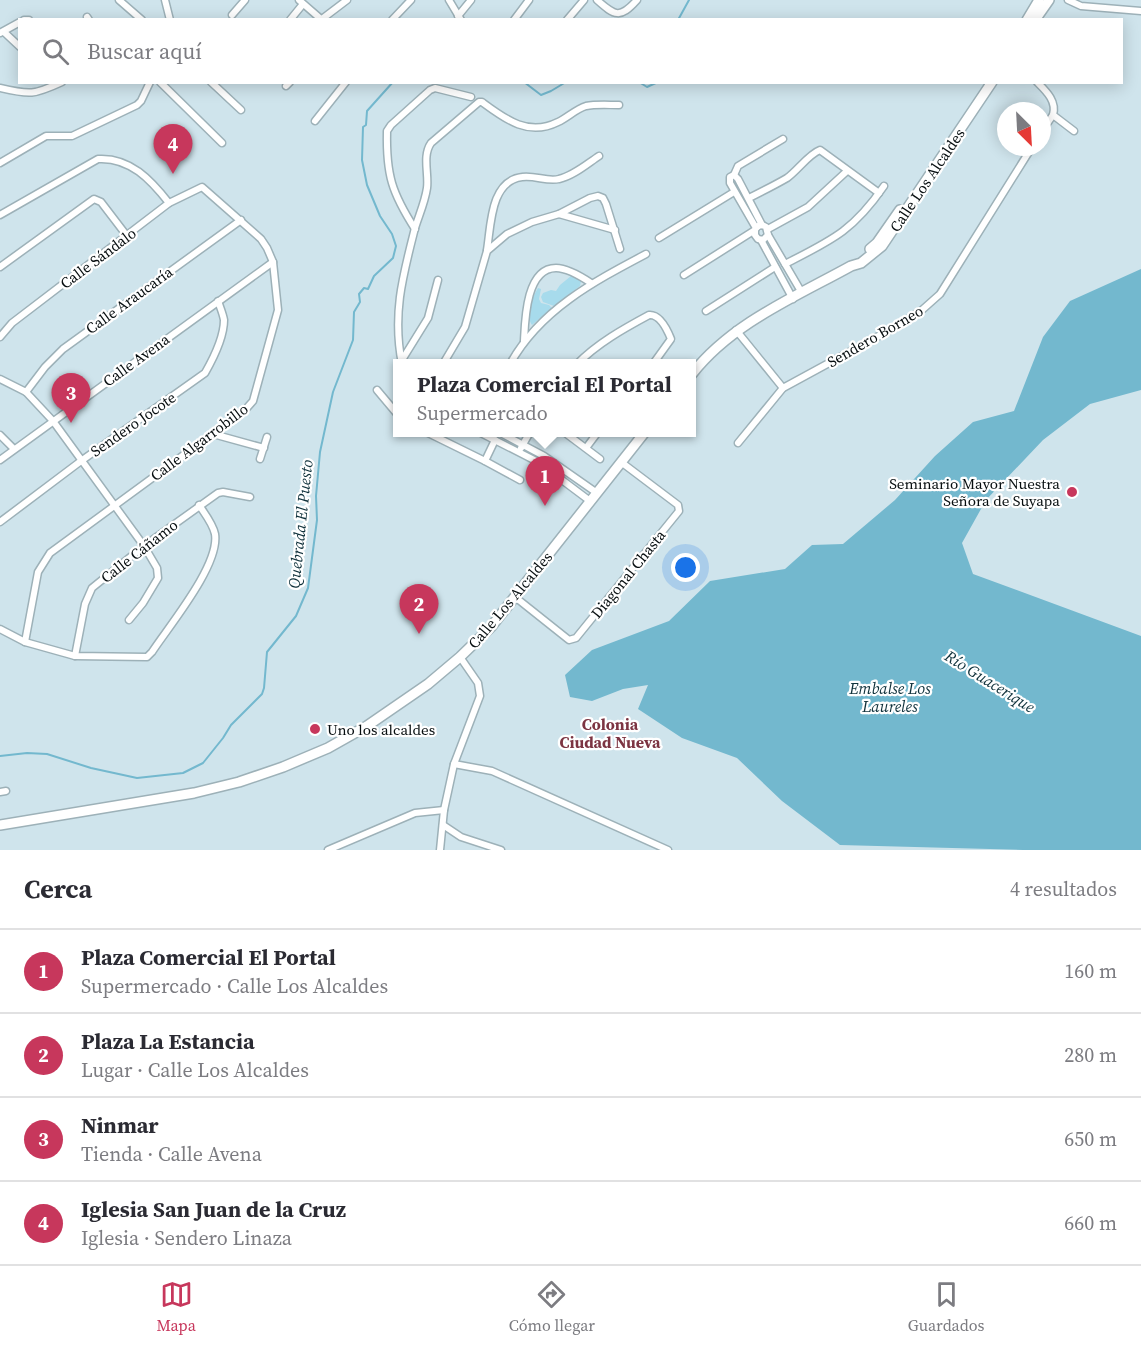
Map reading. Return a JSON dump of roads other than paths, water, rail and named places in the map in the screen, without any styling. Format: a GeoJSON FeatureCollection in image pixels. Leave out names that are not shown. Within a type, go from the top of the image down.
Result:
{"type":"FeatureCollection","features":[{"type":"Feature","properties":{"kind":"main road"},"geometry":{"type":"LineString","coordinates":[[1029,18],[1039,0]]}},
{"type":"Feature","properties":{"kind":"main road"},"geometry":{"type":"LineString","coordinates":[[1030,18],[1044,0]]}},
{"type":"Feature","properties":{"kind":"main road"},"geometry":{"type":"LineString","coordinates":[[1036,18],[1049,0]]}},
{"type":"Feature","properties":{"kind":"main road"},"geometry":{"type":"LineString","coordinates":[[1041,18],[1054,0]]}},
{"type":"Feature","properties":{"kind":"main road","name":"Calle Los Alcaldes"},"geometry":{"type":"LineString","coordinates":[[851,266],[877,243],[985,84]]}},
{"type":"Feature","properties":{"kind":"main road","name":"Calle Los Alcaldes"},"geometry":{"type":"LineString","coordinates":[[696,370],[718,345],[736,330],[851,266],[861,263],[882,246],[991,84]]}},
{"type":"Feature","properties":{"kind":"main road","name":"Calle Los Alcaldes"},"geometry":{"type":"LineString","coordinates":[[0,825],[194,793],[239,782],[328,748],[367,726],[402,704],[460,657],[491,627],[641,437]]}},
{"type":"Feature","properties":{"kind":"street"},"geometry":{"type":"LineString","coordinates":[[119,0],[140,18]]}},
{"type":"Feature","properties":{"kind":"street"},"geometry":{"type":"LineString","coordinates":[[165,0],[170,18]]}},
{"type":"Feature","properties":{"kind":"street"},"geometry":{"type":"LineString","coordinates":[[232,15],[245,0]]}},
{"type":"Feature","properties":{"kind":"street"},"geometry":{"type":"LineString","coordinates":[[323,18],[347,0]]}},
{"type":"Feature","properties":{"kind":"street"},"geometry":{"type":"LineString","coordinates":[[394,18],[411,0]]}},
{"type":"Feature","properties":{"kind":"street"},"geometry":{"type":"LineString","coordinates":[[449,0],[459,18],[471,0]]}},
{"type":"Feature","properties":{"kind":"street"},"geometry":{"type":"LineString","coordinates":[[516,18],[529,0]]}},
{"type":"Feature","properties":{"kind":"street"},"geometry":{"type":"LineString","coordinates":[[569,18],[584,0]]}},
{"type":"Feature","properties":{"kind":"street"},"geometry":{"type":"LineString","coordinates":[[597,0],[615,13],[621,14],[637,0]]}},
{"type":"Feature","properties":{"kind":"street"},"geometry":{"type":"LineString","coordinates":[[1068,0],[1082,6],[1141,11]]}},
{"type":"Feature","properties":{"kind":"street"},"geometry":{"type":"LineString","coordinates":[[291,18],[301,2],[321,18]]}},
{"type":"Feature","properties":{"kind":"street"},"geometry":{"type":"LineString","coordinates":[[18,23],[2,33],[18,45]]}},
{"type":"Feature","properties":{"kind":"street"},"geometry":{"type":"LineString","coordinates":[[0,88],[27,94],[40,92],[58,84]]}},
{"type":"Feature","properties":{"kind":"street"},"geometry":{"type":"LineString","coordinates":[[0,163],[46,136],[72,136],[137,105],[149,84]]}},
{"type":"Feature","properties":{"kind":"street"},"geometry":{"type":"LineString","coordinates":[[162,84],[222,143]]}},
{"type":"Feature","properties":{"kind":"street"},"geometry":{"type":"LineString","coordinates":[[213,84],[241,110]]}},
{"type":"Feature","properties":{"kind":"street"},"geometry":{"type":"LineString","coordinates":[[315,122],[344,84]]}},
{"type":"Feature","properties":{"kind":"street"},"geometry":{"type":"LineString","coordinates":[[1039,84],[1050,95],[1054,110],[1051,118]]}},
{"type":"Feature","properties":{"kind":"street"},"geometry":{"type":"LineString","coordinates":[[415,229],[401,207],[390,180],[387,131],[430,90],[440,88],[471,97]]}},
{"type":"Feature","properties":{"kind":"street"},"geometry":{"type":"LineString","coordinates":[[402,359],[397,327],[398,303],[427,188],[428,147],[476,104],[482,102],[514,123],[528,128],[541,128],[557,123],[586,106],[619,105]]}},
{"type":"Feature","properties":{"kind":"street"},"geometry":{"type":"LineString","coordinates":[[1053,115],[1074,131]]}},
{"type":"Feature","properties":{"kind":"street"},"geometry":{"type":"LineString","coordinates":[[783,139],[738,166],[734,175],[729,179],[734,192],[762,229],[802,293]]}},
{"type":"Feature","properties":{"kind":"street"},"geometry":{"type":"LineString","coordinates":[[749,198],[787,178],[805,164],[816,151],[820,150],[879,193]]}},
{"type":"Feature","properties":{"kind":"street"},"geometry":{"type":"LineString","coordinates":[[445,359],[465,327],[487,251],[496,200],[509,182],[525,177],[561,179],[599,156]]}},
{"type":"Feature","properties":{"kind":"street","name":"Sendero Borneo"},"geometry":{"type":"LineString","coordinates":[[783,388],[897,326],[922,310],[940,294],[1026,156]]}},
{"type":"Feature","properties":{"kind":"street"},"geometry":{"type":"LineString","coordinates":[[0,215],[98,159],[108,158],[134,168],[152,183],[170,204]]}},
{"type":"Feature","properties":{"kind":"street"},"geometry":{"type":"LineString","coordinates":[[684,275],[762,229],[808,207],[847,171]]}},
{"type":"Feature","properties":{"kind":"street"},"geometry":{"type":"LineString","coordinates":[[734,175],[749,198],[762,229],[765,239],[760,240]]}},
{"type":"Feature","properties":{"kind":"street","name":"Calle Sándalo"},"geometry":{"type":"LineString","coordinates":[[0,338],[12,323],[127,236],[170,204],[202,186]]}},
{"type":"Feature","properties":{"kind":"street","name":"Calle Algarrobillo"},"geometry":{"type":"LineString","coordinates":[[25,642],[38,572],[50,553],[249,406],[257,389],[278,310],[273,262],[261,239],[202,186]]}},
{"type":"Feature","properties":{"kind":"street"},"geometry":{"type":"LineString","coordinates":[[785,264],[839,236],[863,214],[884,186]]}},
{"type":"Feature","properties":{"kind":"street"},"geometry":{"type":"LineString","coordinates":[[658,238],[734,192]]}},
{"type":"Feature","properties":{"kind":"street"},"geometry":{"type":"LineString","coordinates":[[487,251],[507,234],[598,196],[603,198],[606,204],[620,249]]}},
{"type":"Feature","properties":{"kind":"street"},"geometry":{"type":"LineString","coordinates":[[0,267],[94,199],[100,202],[127,236]]}},
{"type":"Feature","properties":{"kind":"street"},"geometry":{"type":"LineString","coordinates":[[559,214],[615,230]]}},
{"type":"Feature","properties":{"kind":"street","name":"Calle Araucaría"},"geometry":{"type":"LineString","coordinates":[[26,392],[45,367],[63,349],[241,220]]}},
{"type":"Feature","properties":{"kind":"street"},"geometry":{"type":"LineString","coordinates":[[762,229],[755,235],[793,298]]}},
{"type":"Feature","properties":{"kind":"street"},"geometry":{"type":"LineString","coordinates":[[513,359],[524,341],[552,313],[591,283],[646,254]]}},
{"type":"Feature","properties":{"kind":"street","name":"Calle Avena"},"geometry":{"type":"LineString","coordinates":[[0,460],[273,262]]}},
{"type":"Feature","properties":{"kind":"street"},"geometry":{"type":"LineString","coordinates":[[706,311],[775,267]]}},
{"type":"Feature","properties":{"kind":"street"},"geometry":{"type":"LineString","coordinates":[[524,341],[526,304],[535,283],[543,273],[551,268],[559,268],[591,283]]}},
{"type":"Feature","properties":{"kind":"street"},"geometry":{"type":"LineString","coordinates":[[404,359],[428,318],[438,280]]}},
{"type":"Feature","properties":{"kind":"street","name":"Sendero Jocote"},"geometry":{"type":"LineString","coordinates":[[0,522],[205,373],[214,355],[224,320],[218,301]]}},
{"type":"Feature","properties":{"kind":"street"},"geometry":{"type":"LineString","coordinates":[[582,359],[617,332],[654,314],[671,339],[656,359]]}},
{"type":"Feature","properties":{"kind":"street"},"geometry":{"type":"LineString","coordinates":[[736,330],[783,388],[738,443]]}},
{"type":"Feature","properties":{"kind":"street"},"geometry":{"type":"LineString","coordinates":[[0,379],[26,392],[53,421],[144,546],[157,568],[158,578],[129,620]]}},
{"type":"Feature","properties":{"kind":"street"},"geometry":{"type":"LineString","coordinates":[[377,390],[393,409]]}},
{"type":"Feature","properties":{"kind":"street"},"geometry":{"type":"LineString","coordinates":[[213,434],[264,448]]}},
{"type":"Feature","properties":{"kind":"street"},"geometry":{"type":"LineString","coordinates":[[0,435],[14,449]]}},
{"type":"Feature","properties":{"kind":"street"},"geometry":{"type":"LineString","coordinates":[[261,459],[267,437]]}},
{"type":"Feature","properties":{"kind":"street"},"geometry":{"type":"LineString","coordinates":[[436,437],[520,480]]}},
{"type":"Feature","properties":{"kind":"street"},"geometry":{"type":"LineString","coordinates":[[489,437],[544,456],[593,497]]}},
{"type":"Feature","properties":{"kind":"street"},"geometry":{"type":"LineString","coordinates":[[506,437],[521,447]]}},
{"type":"Feature","properties":{"kind":"street"},"geometry":{"type":"LineString","coordinates":[[521,447],[527,437]]}},
{"type":"Feature","properties":{"kind":"street"},"geometry":{"type":"LineString","coordinates":[[571,437],[600,459]]}},
{"type":"Feature","properties":{"kind":"street"},"geometry":{"type":"LineString","coordinates":[[586,448],[594,437]]}},
{"type":"Feature","properties":{"kind":"street"},"geometry":{"type":"LineString","coordinates":[[486,461],[495,440]]}},
{"type":"Feature","properties":{"kind":"street","name":"Diagonal Chasta"},"geometry":{"type":"LineString","coordinates":[[515,597],[568,640],[576,638],[679,511],[678,505],[621,462]]}},
{"type":"Feature","properties":{"kind":"street","name":"Calle Cáñamo"},"geometry":{"type":"LineString","coordinates":[[75,656],[85,604],[92,588],[144,546],[218,493],[250,497]]}},
{"type":"Feature","properties":{"kind":"street"},"geometry":{"type":"LineString","coordinates":[[0,629],[25,642],[75,656],[147,657],[198,587],[210,558],[214,534],[199,505]]}},
{"type":"Feature","properties":{"kind":"street"},"geometry":{"type":"LineString","coordinates":[[440,850],[444,810],[454,764],[480,696],[478,683],[460,657]]}},
{"type":"Feature","properties":{"kind":"street"},"geometry":{"type":"LineString","coordinates":[[454,764],[492,771],[668,850]]}},
{"type":"Feature","properties":{"kind":"street"},"geometry":{"type":"LineString","coordinates":[[328,850],[415,813],[444,810]]}},
{"type":"Feature","properties":{"kind":"street"},"geometry":{"type":"LineString","coordinates":[[443,825],[461,837],[501,850]]}},
{"type":"Feature","properties":{"kind":"water","name":"Embalse Los Laureles"},"geometry":{"type":"Polygon","coordinates":[[[1141,269],[1141,390],[1090,404],[1043,440],[986,500],[962,543],[973,574],[1141,636],[1141,850],[1023,850],[840,845],[782,801],[737,758],[682,738],[638,709],[648,685],[623,689],[592,701],[570,697],[565,675],[592,650],[669,621],[710,581],[785,569],[812,545],[843,544],[895,500],[935,456],[973,422],[1014,411],[1043,337],[1070,301],[1141,269]]]}},
{"type":"Feature","properties":{"kind":"waterway","name":"Quebrada El Puesto"},"geometry":{"type":"LineString","coordinates":[[679,18],[689,0]]}},
{"type":"Feature","properties":{"kind":"waterway","name":"Quebrada El Puesto"},"geometry":{"type":"LineString","coordinates":[[0,756],[27,753],[47,754],[91,768],[137,778],[183,773],[203,763],[231,725],[262,694],[267,652],[296,616],[308,588],[317,520],[316,496],[320,452],[333,392],[353,340],[354,312],[360,302],[359,294],[364,288],[368,289],[374,276],[393,258],[396,246],[367,185],[362,160],[363,127],[366,125],[367,111],[391,84]]}},
{"type":"Feature","properties":{"kind":"waterway","name":"Quebrada El Puesto"},"geometry":{"type":"LineString","coordinates":[[527,84],[541,95],[563,84]]}},
{"type":"Feature","properties":{"kind":"waterway","name":"Quebrada El Puesto"},"geometry":{"type":"LineString","coordinates":[[642,84],[647,87],[654,84]]}},
{"type":"Feature","properties":{"kind":"place","name":"Iglesia San Juan de la Cruz"},"geometry":{"type":"Point","coordinates":[173,174]}},
{"type":"Feature","properties":{"kind":"place","name":"Ninmar"},"geometry":{"type":"Point","coordinates":[71,423]}},
{"type":"Feature","properties":{"kind":"place","name":"Seminario Mayor Nuestra Señora de Suyapa"},"geometry":{"type":"Point","coordinates":[1072,492]}},
{"type":"Feature","properties":{"kind":"place","name":"Plaza Comercial El Portal"},"geometry":{"type":"Point","coordinates":[545,506]}},
{"type":"Feature","properties":{"kind":"place","name":"Plaza La Estancia"},"geometry":{"type":"Point","coordinates":[419,634]}},
{"type":"Feature","properties":{"kind":"place","name":"Uno los alcaldes"},"geometry":{"type":"Point","coordinates":[315,729]}},
{"type":"Feature","properties":{"kind":"district","name":"Colonia Ciudad Nueva"},"geometry":{"type":"Point","coordinates":[610,733]}},
{"type":"Feature","properties":{"kind":"water label","name":"Río Guacerique"},"geometry":{"type":"Point","coordinates":[990,681]}}]}
